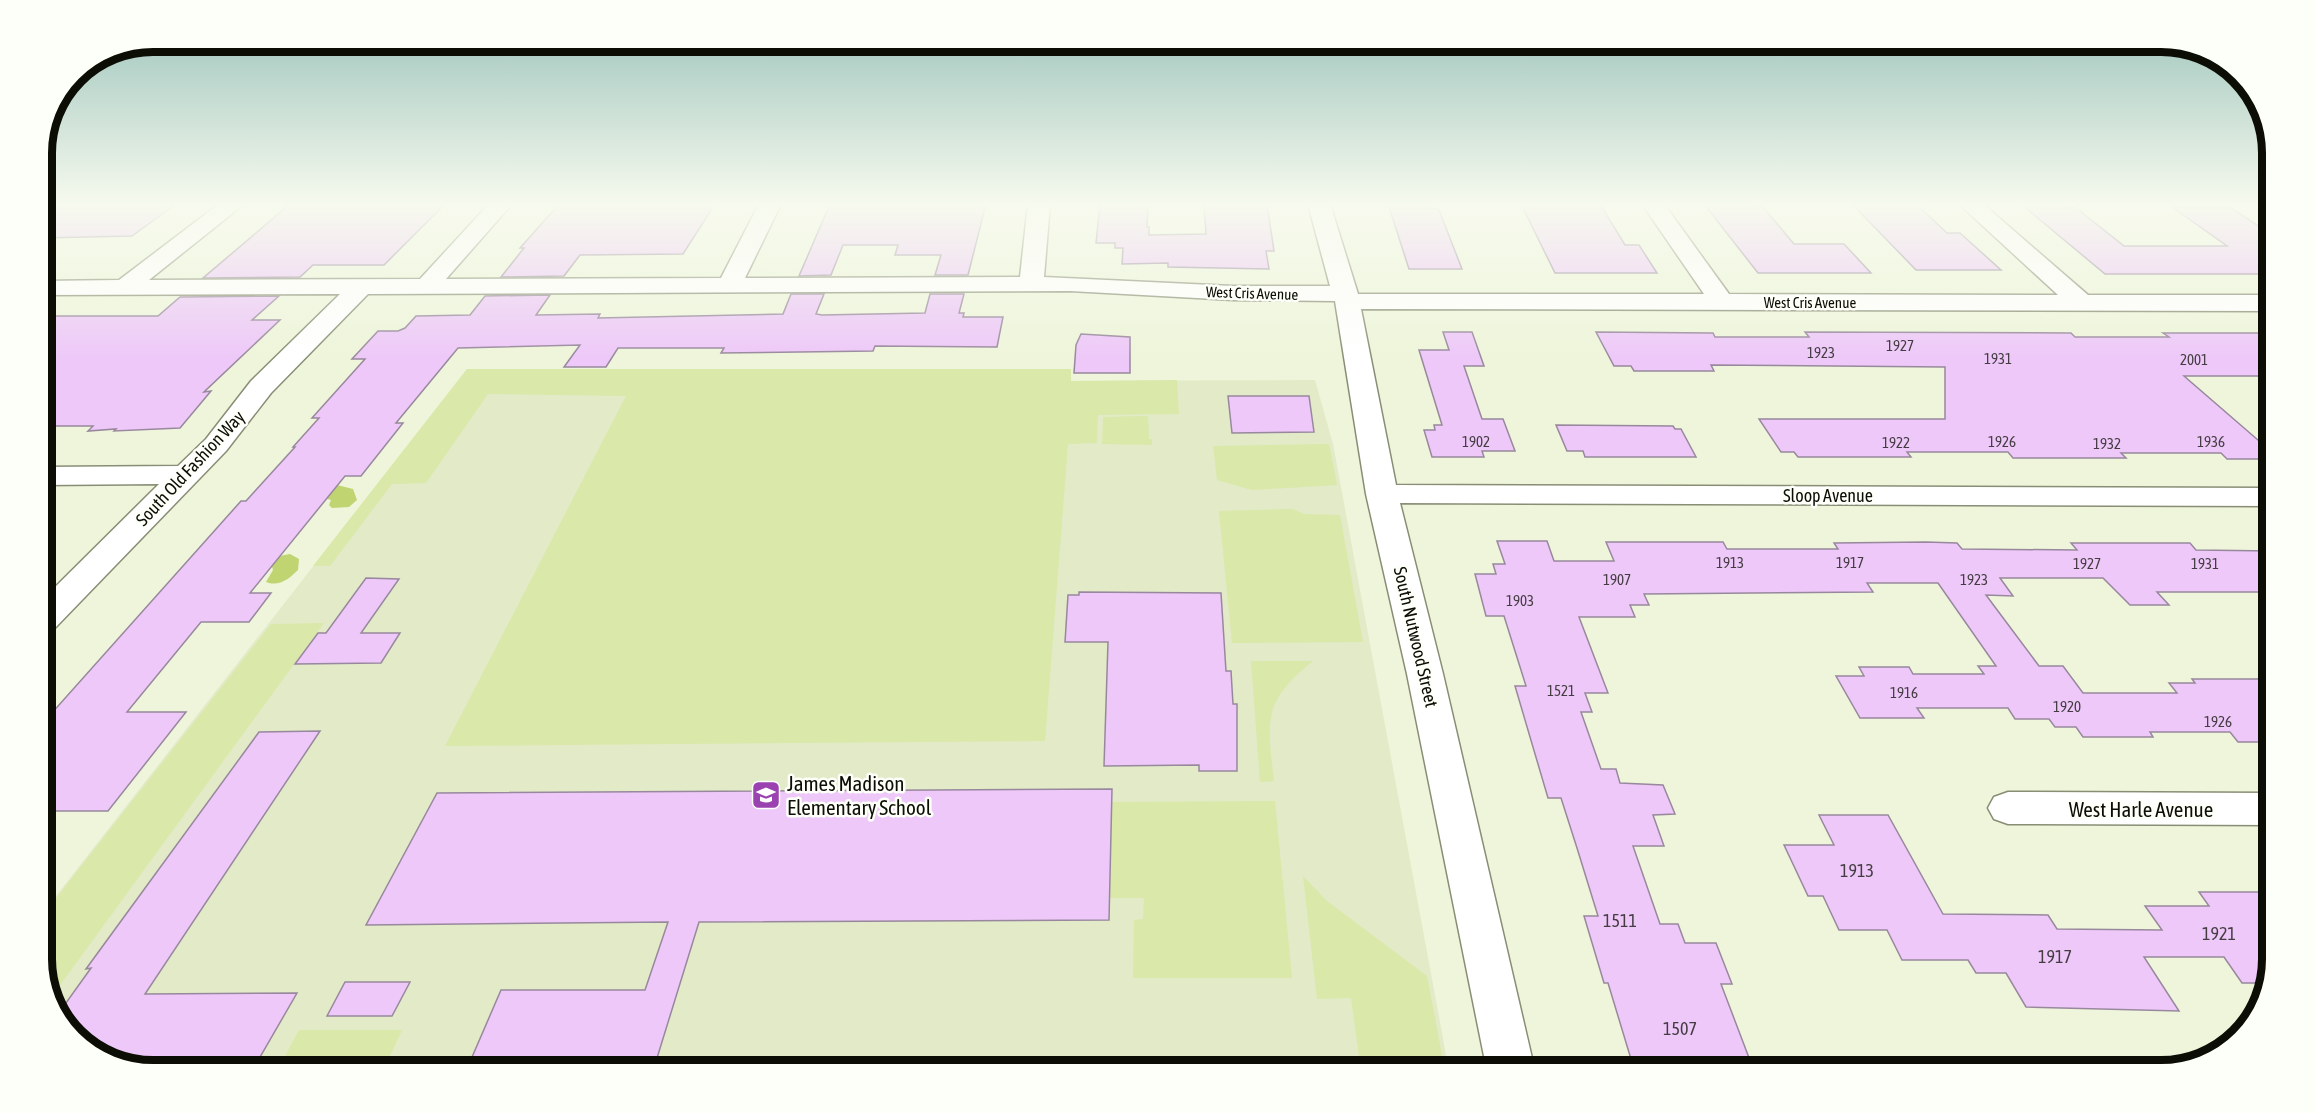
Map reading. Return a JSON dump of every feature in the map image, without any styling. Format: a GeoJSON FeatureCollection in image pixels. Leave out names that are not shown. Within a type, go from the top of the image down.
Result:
{"type":"FeatureCollection","features":[{"type":"Feature","properties":{"kind":"street"},"geometry":{"type":"LineString","coordinates":[[124,288],[166,256]]}},
{"type":"Feature","properties":{"kind":"street"},"geometry":{"type":"LineString","coordinates":[[426,287],[454,256]]}},
{"type":"Feature","properties":{"kind":"street"},"geometry":{"type":"LineString","coordinates":[[729,286],[744,256]]}},
{"type":"Feature","properties":{"kind":"street"},"geometry":{"type":"LineString","coordinates":[[1031,284],[1034,256]]}},
{"type":"Feature","properties":{"kind":"street","name":"South Nutwood Street"},"geometry":{"type":"LineString","coordinates":[[1334,256],[1346,298],[1382,494],[1425,674],[1509,1060]]}},
{"type":"Feature","properties":{"kind":"street"},"geometry":{"type":"LineString","coordinates":[[1690,256],[1722,302]]}},
{"type":"Feature","properties":{"kind":"street"},"geometry":{"type":"LineString","coordinates":[[2029,256],[2083,304]]}},
{"type":"Feature","properties":{"kind":"street","name":"West Cris Avenue"},"geometry":{"type":"LineString","coordinates":[[53,288],[1031,284],[1109,285],[1346,298],[2083,304],[2262,303]]}},
{"type":"Feature","properties":{"kind":"street","name":"South Old Fashion Way"},"geometry":{"type":"LineString","coordinates":[[53,610],[231,429],[261,387],[361,287]]}},
{"type":"Feature","properties":{"kind":"street"},"geometry":{"type":"LineString","coordinates":[[53,476],[186,475]]}},
{"type":"Feature","properties":{"kind":"street","name":"Sloop Avenue"},"geometry":{"type":"LineString","coordinates":[[1382,494],[2262,497]]}},
{"type":"Feature","properties":{"kind":"street","name":"West Harle Avenue"},"geometry":{"type":"LineString","coordinates":[[2008,808],[2262,809]]}},
{"type":"Feature","properties":{"kind":"shaded area","name":"James Madison Elementary School"},"geometry":{"type":"Polygon","coordinates":[[[467,369],[1071,369],[1071,381],[1315,380],[1333,444],[1447,1060],[134,1059],[89,1037],[69,1016],[54,979],[53,900],[467,369]]]}},
{"type":"Feature","properties":{"kind":"shaded area"},"geometry":{"type":"Polygon","coordinates":[[[467,369],[1071,369],[1071,381],[1177,380],[1179,414],[1098,415],[1097,443],[1068,444],[1045,741],[445,746],[626,396],[488,394],[426,483],[392,484],[330,566],[313,566],[467,369]]]}},
{"type":"Feature","properties":{"kind":"shaded area"},"geometry":{"type":"Polygon","coordinates":[[[1148,416],[1149,439],[1152,439],[1152,445],[1102,444],[1103,417],[1148,416]]]}},
{"type":"Feature","properties":{"kind":"shaded area"},"geometry":{"type":"Polygon","coordinates":[[[1329,444],[1337,485],[1252,490],[1217,480],[1213,446],[1329,444]]]}},
{"type":"Feature","properties":{"kind":"shaded area"},"geometry":{"type":"Polygon","coordinates":[[[333,484],[353,489],[357,500],[349,507],[332,508],[329,505],[331,500],[325,498],[333,484]]]}},
{"type":"Feature","properties":{"kind":"shaded area"},"geometry":{"type":"Polygon","coordinates":[[[1293,509],[1304,514],[1340,515],[1363,642],[1232,643],[1219,511],[1293,509]]]}},
{"type":"Feature","properties":{"kind":"shaded area"},"geometry":{"type":"Polygon","coordinates":[[[290,554],[299,559],[298,570],[279,583],[266,582],[273,570],[271,563],[279,556],[290,554]]]}},
{"type":"Feature","properties":{"kind":"shaded area"},"geometry":{"type":"Polygon","coordinates":[[[324,623],[57,989],[53,966],[53,902],[271,624],[324,623]]]}},
{"type":"Feature","properties":{"kind":"shaded area"},"geometry":{"type":"Polygon","coordinates":[[[1251,661],[1313,661],[1296,675],[1276,701],[1270,727],[1274,781],[1260,782],[1251,661]]]}},
{"type":"Feature","properties":{"kind":"shaded area"},"geometry":{"type":"Polygon","coordinates":[[[1275,801],[1292,978],[1133,978],[1134,920],[1143,919],[1144,898],[1109,898],[1112,802],[1275,801]]]}},
{"type":"Feature","properties":{"kind":"shaded area"},"geometry":{"type":"Polygon","coordinates":[[[1303,876],[1327,901],[1427,976],[1443,1060],[1359,1060],[1351,998],[1317,999],[1303,876]]]}},
{"type":"Feature","properties":{"kind":"shaded area"},"geometry":{"type":"Polygon","coordinates":[[[299,1030],[402,1030],[388,1060],[283,1060],[299,1030]]]}},
{"type":"Feature","properties":{"kind":"building"},"geometry":{"type":"Polygon","coordinates":[[[229,256],[393,256],[384,265],[313,265],[300,277],[203,278],[229,256]]]}},
{"type":"Feature","properties":{"kind":"building"},"geometry":{"type":"Polygon","coordinates":[[[518,256],[579,256],[564,276],[501,277],[518,256]]]}},
{"type":"Feature","properties":{"kind":"building"},"geometry":{"type":"Polygon","coordinates":[[[808,256],[839,256],[831,275],[799,276],[808,256]]]}},
{"type":"Feature","properties":{"kind":"building"},"geometry":{"type":"Polygon","coordinates":[[[941,256],[973,256],[968,275],[935,275],[941,256]]]}},
{"type":"Feature","properties":{"kind":"building"},"geometry":{"type":"Polygon","coordinates":[[[1123,256],[1267,256],[1269,269],[1168,267],[1168,263],[1122,264],[1123,256]]]}},
{"type":"Feature","properties":{"kind":"building"},"geometry":{"type":"Polygon","coordinates":[[[1405,256],[1457,256],[1462,269],[1409,269],[1405,256]]]}},
{"type":"Feature","properties":{"kind":"building"},"geometry":{"type":"Polygon","coordinates":[[[1547,256],[1646,256],[1657,273],[1555,273],[1547,256]]]}},
{"type":"Feature","properties":{"kind":"building"},"geometry":{"type":"Polygon","coordinates":[[[1745,256],[1855,256],[1871,273],[1758,273],[1745,256]]]}},
{"type":"Feature","properties":{"kind":"building"},"geometry":{"type":"Polygon","coordinates":[[[1902,256],[1985,256],[2001,270],[1916,270],[1902,256]]]}},
{"type":"Feature","properties":{"kind":"building"},"geometry":{"type":"Polygon","coordinates":[[[2083,256],[2262,256],[2262,274],[2105,274],[2083,256]]]}},
{"type":"Feature","properties":{"kind":"building"},"geometry":{"type":"Polygon","coordinates":[[[791,294],[824,294],[816,314],[822,315],[925,313],[930,294],[964,294],[959,313],[964,313],[963,317],[1003,317],[997,347],[875,346],[873,351],[721,353],[724,348],[618,348],[606,367],[564,367],[580,345],[458,348],[396,423],[403,423],[361,476],[345,476],[250,593],[271,593],[249,622],[201,622],[127,712],[186,712],[108,811],[53,811],[53,712],[241,501],[246,501],[295,447],[293,447],[319,418],[312,418],[365,359],[352,359],[378,331],[398,331],[405,328],[416,316],[470,315],[485,296],[550,295],[536,315],[600,314],[598,318],[783,314],[791,294]]]}},
{"type":"Feature","properties":{"kind":"building"},"geometry":{"type":"Polygon","coordinates":[[[279,296],[252,320],[280,320],[204,392],[211,391],[180,428],[88,431],[93,426],[53,426],[53,316],[158,316],[180,297],[279,296]]]}},
{"type":"Feature","properties":{"kind":"building"},"geometry":{"type":"Polygon","coordinates":[[[1443,332],[1472,332],[1484,366],[1464,366],[1482,419],[1503,419],[1515,451],[1482,451],[1484,457],[1432,457],[1424,430],[1435,430],[1434,425],[1442,425],[1419,350],[1449,350],[1443,332]]]}},
{"type":"Feature","properties":{"kind":"building"},"geometry":{"type":"Polygon","coordinates":[[[1596,332],[1713,333],[1715,337],[1809,337],[1805,332],[2071,333],[2075,337],[2169,337],[2163,333],[2262,333],[2262,376],[2184,376],[2262,443],[2262,459],[2227,459],[2221,453],[2121,453],[2126,458],[2013,458],[2008,452],[1907,452],[1911,457],[1798,457],[1794,452],[1781,452],[1759,419],[1945,419],[1945,367],[1711,365],[1714,371],[1634,371],[1631,366],[1614,366],[1596,332]]]}},
{"type":"Feature","properties":{"kind":"building"},"geometry":{"type":"Polygon","coordinates":[[[1081,334],[1130,337],[1130,373],[1074,373],[1076,345],[1081,334]]]}},
{"type":"Feature","properties":{"kind":"building"},"geometry":{"type":"Polygon","coordinates":[[[1228,396],[1309,396],[1314,432],[1232,433],[1228,396]]]}},
{"type":"Feature","properties":{"kind":"building"},"geometry":{"type":"Polygon","coordinates":[[[1556,425],[1673,426],[1675,429],[1681,429],[1696,457],[1585,457],[1583,451],[1567,451],[1556,425]]]}},
{"type":"Feature","properties":{"kind":"building"},"geometry":{"type":"Polygon","coordinates":[[[1497,541],[1547,541],[1554,561],[1614,561],[1606,542],[1723,542],[1727,549],[1838,549],[1834,543],[1926,542],[1957,543],[1962,549],[2077,550],[2071,543],[2190,543],[2196,550],[2262,551],[2262,592],[2157,592],[2169,605],[2130,605],[2103,578],[2000,578],[2013,596],[1986,595],[2039,666],[2063,666],[2083,693],[2177,693],[2169,683],[2195,683],[2192,679],[2262,679],[2262,742],[2238,742],[2230,732],[2150,732],[2153,737],[2083,737],[2076,727],[2055,727],[2049,719],[2015,719],[2008,708],[1917,708],[1924,718],[1860,718],[1836,676],[1864,676],[1859,667],[1909,667],[1913,674],[1984,674],[1978,666],[1996,666],[1938,583],[1867,583],[1873,592],[1644,594],[1649,605],[1630,605],[1635,617],[1579,617],[1608,693],[1585,693],[1592,712],[1581,712],[1601,769],[1616,769],[1620,783],[1663,785],[1675,814],[1653,815],[1664,846],[1633,846],[1660,924],[1678,924],[1685,943],[1716,943],[1732,984],[1721,984],[1750,1060],[1631,1060],[1608,983],[1604,983],[1584,916],[1598,916],[1577,848],[1561,798],[1548,798],[1515,686],[1526,686],[1504,616],[1486,616],[1475,574],[1496,574],[1493,564],[1505,564],[1497,541]]]}},
{"type":"Feature","properties":{"kind":"building"},"geometry":{"type":"Polygon","coordinates":[[[366,578],[399,579],[361,633],[400,633],[381,663],[295,664],[318,633],[326,633],[366,578]]]}},
{"type":"Feature","properties":{"kind":"building"},"geometry":{"type":"Polygon","coordinates":[[[1079,592],[1221,593],[1226,671],[1231,671],[1233,704],[1237,704],[1237,771],[1199,771],[1199,765],[1104,766],[1108,642],[1065,642],[1068,595],[1079,595],[1079,592]]]}},
{"type":"Feature","properties":{"kind":"building"},"geometry":{"type":"Polygon","coordinates":[[[320,731],[145,994],[297,993],[258,1060],[153,1060],[134,1059],[115,1053],[92,1040],[69,1016],[64,1006],[91,968],[86,969],[259,732],[320,731]]]}},
{"type":"Feature","properties":{"kind":"building"},"geometry":{"type":"Polygon","coordinates":[[[1112,789],[1109,920],[699,922],[656,1060],[471,1060],[501,990],[645,990],[668,922],[366,925],[437,793],[1112,789]]]}},
{"type":"Feature","properties":{"kind":"building"},"geometry":{"type":"Polygon","coordinates":[[[1819,815],[1888,815],[1943,914],[2048,915],[2057,929],[2162,930],[2145,906],[2209,906],[2199,892],[2262,892],[2260,983],[2242,983],[2224,957],[2144,957],[2179,1011],[2026,1007],[2006,973],[1976,973],[1968,960],[1902,960],[1887,930],[1839,930],[1823,896],[1808,896],[1784,845],[1834,845],[1819,815]]]}},
{"type":"Feature","properties":{"kind":"building"},"geometry":{"type":"Polygon","coordinates":[[[345,982],[410,982],[392,1016],[327,1016],[345,982]]]}},
{"type":"Feature","properties":{"kind":"place","name":"James Madison Elementary School"},"geometry":{"type":"Point","coordinates":[766,795]}}]}
